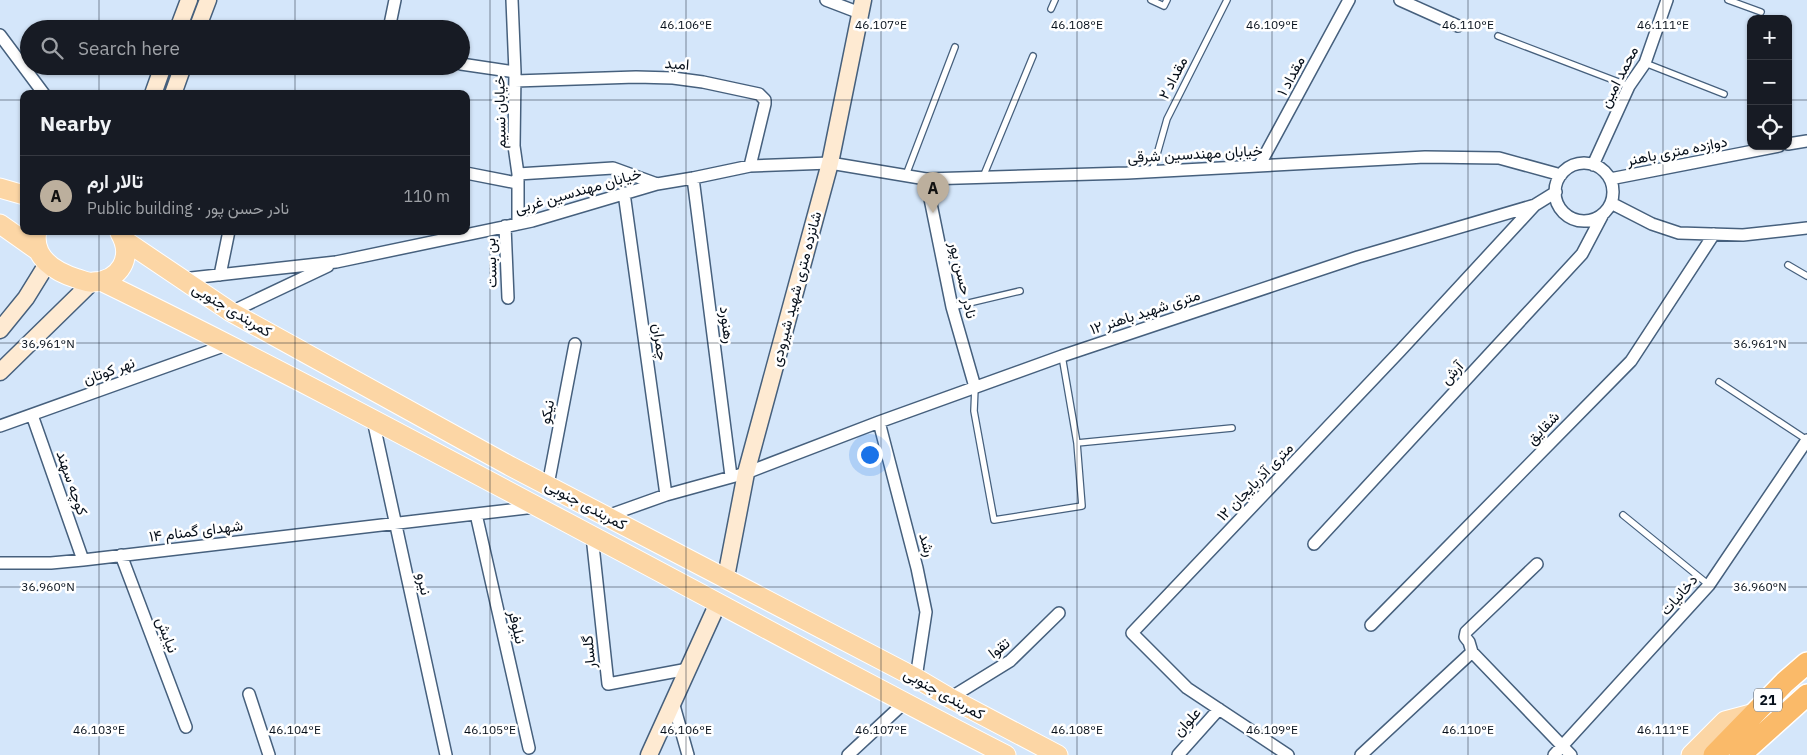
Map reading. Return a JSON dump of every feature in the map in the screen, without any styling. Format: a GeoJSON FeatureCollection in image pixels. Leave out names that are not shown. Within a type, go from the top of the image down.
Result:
{"type":"FeatureCollection","features":[{"type":"Feature","properties":{"kind":"highway","name":"21"},"geometry":{"type":"LineString","coordinates":[[1743,749],[1755,713],[1807,663]]}},
{"type":"Feature","properties":{"kind":"highway","name":"21"},"geometry":{"type":"LineString","coordinates":[[1714,755],[1743,749],[1807,695]]}},
{"type":"Feature","properties":{"kind":"main road"},"geometry":{"type":"LineString","coordinates":[[181,20],[189,0]]}},
{"type":"Feature","properties":{"kind":"main road"},"geometry":{"type":"LineString","coordinates":[[200,20],[208,0]]}},
{"type":"Feature","properties":{"kind":"main road","name":"شانزده متری شهید شیرودی"},"geometry":{"type":"LineString","coordinates":[[726,577],[739,474],[830,163],[861,6]]}},
{"type":"Feature","properties":{"kind":"main road"},"geometry":{"type":"LineString","coordinates":[[155,90],[160,75]]}},
{"type":"Feature","properties":{"kind":"main road"},"geometry":{"type":"LineString","coordinates":[[174,90],[180,75]]}},
{"type":"Feature","properties":{"kind":"main road"},"geometry":{"type":"LineString","coordinates":[[0,188],[20,195]]}},
{"type":"Feature","properties":{"kind":"main road"},"geometry":{"type":"LineString","coordinates":[[0,224],[41,248],[26,298],[0,330]]}},
{"type":"Feature","properties":{"kind":"main road"},"geometry":{"type":"LineString","coordinates":[[0,372],[96,282],[115,275],[125,264],[126,251],[123,235]]}},
{"type":"Feature","properties":{"kind":"main road","name":"کمربندی جنوبی"},"geometry":{"type":"LineString","coordinates":[[124,235],[182,279],[231,312],[548,485],[726,577],[1058,755]]}},
{"type":"Feature","properties":{"kind":"main road","name":"کمربندی جنوبی"},"geometry":{"type":"LineString","coordinates":[[41,248],[66,275],[96,282],[229,344],[538,506],[904,703],[1006,755]]}},
{"type":"Feature","properties":{"kind":"main road"},"geometry":{"type":"LineString","coordinates":[[248,354],[264,330]]}},
{"type":"Feature","properties":{"kind":"main road"},"geometry":{"type":"LineString","coordinates":[[649,755],[718,603],[726,577]]}},
{"type":"Feature","properties":{"kind":"main road"},"geometry":{"type":"LineString","coordinates":[[1691,755],[1725,721],[1755,713]]}},
{"type":"Feature","properties":{"kind":"street"},"geometry":{"type":"LineString","coordinates":[[391,20],[395,0]]}},
{"type":"Feature","properties":{"kind":"street","name":"خیابان نسیم"},"geometry":{"type":"LineString","coordinates":[[512,0],[515,76],[514,146],[518,179],[518,224]]}},
{"type":"Feature","properties":{"kind":"street"},"geometry":{"type":"LineString","coordinates":[[826,0],[861,6]]}},
{"type":"Feature","properties":{"kind":"street","name":"مقداد ۱"},"geometry":{"type":"LineString","coordinates":[[1259,166],[1349,0]]}},
{"type":"Feature","properties":{"kind":"street"},"geometry":{"type":"LineString","coordinates":[[1400,0],[1458,26]]}},
{"type":"Feature","properties":{"kind":"street","name":"محمد امین"},"geometry":{"type":"LineString","coordinates":[[1593,165],[1630,86],[1646,63],[1667,0]]}},
{"type":"Feature","properties":{"kind":"street"},"geometry":{"type":"LineString","coordinates":[[0,35],[20,62]]}},
{"type":"Feature","properties":{"kind":"street","name":"امید"},"geometry":{"type":"LineString","coordinates":[[470,66],[515,76],[673,78],[703,82],[759,94],[765,100],[765,104],[750,166]]}},
{"type":"Feature","properties":{"kind":"street"},"geometry":{"type":"LineString","coordinates":[[30,75],[41,90]]}},
{"type":"Feature","properties":{"kind":"street"},"geometry":{"type":"LineString","coordinates":[[1792,143],[1807,141]]}},
{"type":"Feature","properties":{"kind":"street","name":"دوازده متری باهنر"},"geometry":{"type":"LineString","coordinates":[[1610,179],[1759,150]]}},
{"type":"Feature","properties":{"kind":"street","name":"خیابان مهندسین شرقی"},"geometry":{"type":"LineString","coordinates":[[830,163],[926,179],[1152,172],[1425,157],[1499,158],[1561,176]]}},
{"type":"Feature","properties":{"kind":"street","name":"خیابان مهندسین غربی"},"geometry":{"type":"LineString","coordinates":[[470,233],[518,224],[657,184],[750,166],[830,163]]}},
{"type":"Feature","properties":{"kind":"street"},"geometry":{"type":"LineString","coordinates":[[1575,165],[1593,165],[1601,169],[1610,179],[1613,194],[1611,203],[1602,216],[1589,220],[1579,220],[1570,217],[1557,202],[1557,184],[1567,169],[1575,165]]}},
{"type":"Feature","properties":{"kind":"street"},"geometry":{"type":"LineString","coordinates":[[470,173],[518,179],[613,168],[657,184]]}},
{"type":"Feature","properties":{"kind":"street","name":"رهنورد"},"geometry":{"type":"LineString","coordinates":[[693,178],[739,474]]}},
{"type":"Feature","properties":{"kind":"street","name":"نادر حسن پور"},"geometry":{"type":"LineString","coordinates":[[926,179],[952,308],[975,387]]}},
{"type":"Feature","properties":{"kind":"street","name":"۱۲ متری شهید باهنر"},"geometry":{"type":"LineString","coordinates":[[607,516],[666,495],[739,474],[1062,356],[1358,257],[1535,205],[1556,192]]}},
{"type":"Feature","properties":{"kind":"street","name":"چمران"},"geometry":{"type":"LineString","coordinates":[[624,193],[666,495]]}},
{"type":"Feature","properties":{"kind":"street"},"geometry":{"type":"LineString","coordinates":[[1611,203],[1652,224],[1679,233],[1743,235],[1807,228]]}},
{"type":"Feature","properties":{"kind":"street","name":"۱۲ متری آذربایجان"},"geometry":{"type":"LineString","coordinates":[[1288,755],[1187,688],[1132,633],[1400,351],[1535,205]]}},
{"type":"Feature","properties":{"kind":"street","name":"آرش"},"geometry":{"type":"LineString","coordinates":[[1314,544],[1582,254],[1602,216]]}},
{"type":"Feature","properties":{"kind":"street","name":"بن بست"},"geometry":{"type":"LineString","coordinates":[[505,226],[508,298]]}},
{"type":"Feature","properties":{"kind":"street","name":"شقایق"},"geometry":{"type":"LineString","coordinates":[[1371,625],[1631,361],[1714,234]]}},
{"type":"Feature","properties":{"kind":"street"},"geometry":{"type":"LineString","coordinates":[[220,275],[228,235]]}},
{"type":"Feature","properties":{"kind":"street","name":"خیابان مهندسین غربی"},"geometry":{"type":"LineString","coordinates":[[336,262],[463,235]]}},
{"type":"Feature","properties":{"kind":"street"},"geometry":{"type":"LineString","coordinates":[[182,279],[336,262]]}},
{"type":"Feature","properties":{"kind":"street"},"geometry":{"type":"LineString","coordinates":[[231,312],[336,262]]}},
{"type":"Feature","properties":{"kind":"street","name":"نهر کوتان"},"geometry":{"type":"LineString","coordinates":[[0,426],[229,344]]}},
{"type":"Feature","properties":{"kind":"street","name":"نیکو"},"geometry":{"type":"LineString","coordinates":[[548,485],[575,344]]}},
{"type":"Feature","properties":{"kind":"street","name":"کوچه سهند"},"geometry":{"type":"LineString","coordinates":[[32,415],[83,560]]}},
{"type":"Feature","properties":{"kind":"street","name":"نیرو"},"geometry":{"type":"LineString","coordinates":[[373,420],[446,755]]}},
{"type":"Feature","properties":{"kind":"street","name":"رشد"},"geometry":{"type":"LineString","coordinates":[[879,422],[918,568],[926,612],[916,678]]}},
{"type":"Feature","properties":{"kind":"street","name":"دخانیات"},"geometry":{"type":"LineString","coordinates":[[1563,752],[1709,585],[1807,440]]}},
{"type":"Feature","properties":{"kind":"street","name":"۱۴ شهدای گمنام"},"geometry":{"type":"LineString","coordinates":[[0,563],[52,563],[83,560],[538,506]]}},
{"type":"Feature","properties":{"kind":"street","name":"نیلوفر"},"geometry":{"type":"LineString","coordinates":[[476,514],[529,748]]}},
{"type":"Feature","properties":{"kind":"street","name":"گلسار"},"geometry":{"type":"LineString","coordinates":[[592,536],[608,684],[688,669]]}},
{"type":"Feature","properties":{"kind":"street","name":"نیایش"},"geometry":{"type":"LineString","coordinates":[[121,555],[186,727]]}},
{"type":"Feature","properties":{"kind":"street"},"geometry":{"type":"LineString","coordinates":[[1537,564],[1466,632],[1465,637],[1469,642],[1472,652],[1563,752]]}},
{"type":"Feature","properties":{"kind":"street","name":"تقوا"},"geometry":{"type":"LineString","coordinates":[[950,698],[1010,661],[1059,613]]}},
{"type":"Feature","properties":{"kind":"street"},"geometry":{"type":"LineString","coordinates":[[1361,755],[1472,652]]}},
{"type":"Feature","properties":{"kind":"street"},"geometry":{"type":"LineString","coordinates":[[249,694],[269,755]]}},
{"type":"Feature","properties":{"kind":"street"},"geometry":{"type":"LineString","coordinates":[[673,702],[688,755]]}},
{"type":"Feature","properties":{"kind":"street"},"geometry":{"type":"LineString","coordinates":[[848,755],[904,703]]}},
{"type":"Feature","properties":{"kind":"street","name":"علوان"},"geometry":{"type":"LineString","coordinates":[[1178,755],[1219,710]]}},
{"type":"Feature","properties":{"kind":"lane"},"geometry":{"type":"LineString","coordinates":[[1051,9],[1055,0]]}},
{"type":"Feature","properties":{"kind":"lane"},"geometry":{"type":"LineString","coordinates":[[1151,0],[1164,6],[1166,0]]}},
{"type":"Feature","properties":{"kind":"lane","name":"مقداد ۲"},"geometry":{"type":"LineString","coordinates":[[1152,172],[1167,119],[1227,0]]}},
{"type":"Feature","properties":{"kind":"lane"},"geometry":{"type":"LineString","coordinates":[[1728,0],[1761,12]]}},
{"type":"Feature","properties":{"kind":"lane"},"geometry":{"type":"LineString","coordinates":[[1498,36],[1630,86]]}},
{"type":"Feature","properties":{"kind":"lane"},"geometry":{"type":"LineString","coordinates":[[906,176],[955,47]]}},
{"type":"Feature","properties":{"kind":"lane"},"geometry":{"type":"LineString","coordinates":[[983,177],[1033,56]]}},
{"type":"Feature","properties":{"kind":"lane"},"geometry":{"type":"LineString","coordinates":[[1646,63],[1724,94]]}},
{"type":"Feature","properties":{"kind":"lane"},"geometry":{"type":"LineString","coordinates":[[1788,265],[1807,276]]}},
{"type":"Feature","properties":{"kind":"lane"},"geometry":{"type":"LineString","coordinates":[[952,308],[1020,291]]}},
{"type":"Feature","properties":{"kind":"lane"},"geometry":{"type":"LineString","coordinates":[[975,387],[974,411],[994,520],[1082,506],[1077,443],[1062,356]]}},
{"type":"Feature","properties":{"kind":"lane"},"geometry":{"type":"LineString","coordinates":[[1719,382],[1807,440]]}},
{"type":"Feature","properties":{"kind":"lane"},"geometry":{"type":"LineString","coordinates":[[1077,443],[1232,428]]}},
{"type":"Feature","properties":{"kind":"lane"},"geometry":{"type":"LineString","coordinates":[[1623,515],[1709,585]]}},
{"type":"Feature","properties":{"kind":"place","name":"تالار ارم"},"geometry":{"type":"Point","coordinates":[933,213]}}]}
